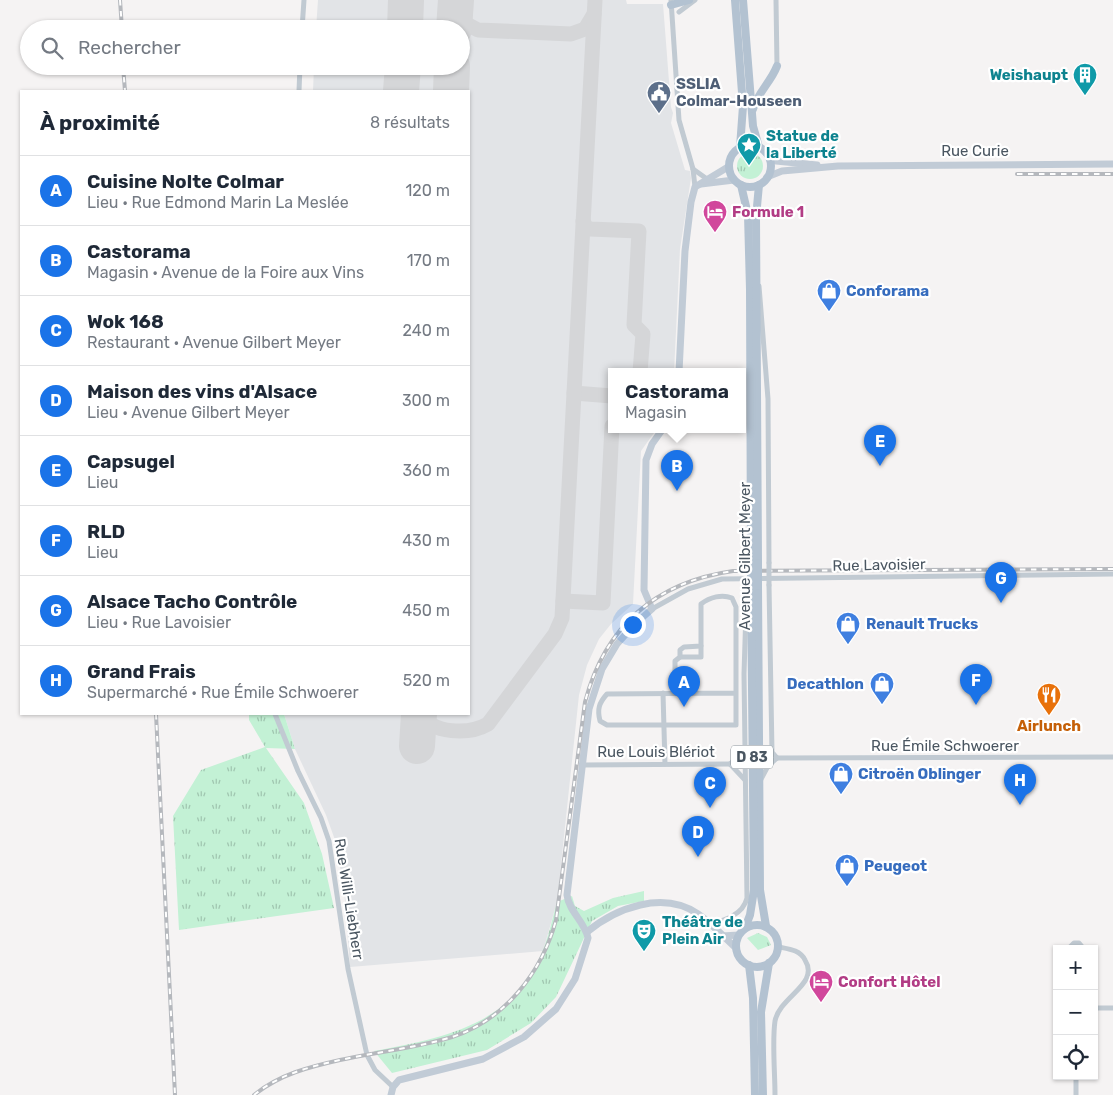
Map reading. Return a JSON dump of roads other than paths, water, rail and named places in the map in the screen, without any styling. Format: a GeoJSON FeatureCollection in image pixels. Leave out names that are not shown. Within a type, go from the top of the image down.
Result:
{"type":"FeatureCollection","features":[{"type":"Feature","properties":{"kind":"main road"},"geometry":{"type":"LineString","coordinates":[[671,2],[689,0]]}},
{"type":"Feature","properties":{"kind":"main road"},"geometry":{"type":"LineString","coordinates":[[735,0],[743,113],[740,147]]}},
{"type":"Feature","properties":{"kind":"main road"},"geometry":{"type":"LineString","coordinates":[[743,0],[754,134],[771,164],[768,178],[759,185],[741,186],[734,180],[728,167],[731,155],[740,147],[753,145],[762,150]]}},
{"type":"Feature","properties":{"kind":"main road"},"geometry":{"type":"LineString","coordinates":[[752,113],[756,99],[770,80],[777,66]]}},
{"type":"Feature","properties":{"kind":"main road","name":"Avenue Gilbert Meyer"},"geometry":{"type":"LineString","coordinates":[[736,948],[739,935],[745,928],[750,915],[754,890],[756,217],[759,185]]}},
{"type":"Feature","properties":{"kind":"main road","name":"Avenue Gilbert Meyer"},"geometry":{"type":"LineString","coordinates":[[741,186],[748,215],[755,563]]}},
{"type":"Feature","properties":{"kind":"main road","name":"Avenue Gilbert Meyer"},"geometry":{"type":"LineString","coordinates":[[755,586],[760,781],[760,890],[766,926],[776,935],[778,948]]}},
{"type":"Feature","properties":{"kind":"main road"},"geometry":{"type":"LineString","coordinates":[[745,928],[755,924],[766,926]]}},
{"type":"Feature","properties":{"kind":"main road"},"geometry":{"type":"LineString","coordinates":[[736,948],[740,958],[749,965],[759,967],[769,964]]}},
{"type":"Feature","properties":{"kind":"main road"},"geometry":{"type":"LineString","coordinates":[[762,1095],[761,1012],[769,964],[776,955],[778,948]]}},
{"type":"Feature","properties":{"kind":"main road"},"geometry":{"type":"LineString","coordinates":[[749,965],[754,998],[755,1095]]}},
{"type":"Feature","properties":{"kind":"street"},"geometry":{"type":"LineString","coordinates":[[303,20],[304,0]]}},
{"type":"Feature","properties":{"kind":"street"},"geometry":{"type":"LineString","coordinates":[[679,12],[695,0]]}},
{"type":"Feature","properties":{"kind":"street"},"geometry":{"type":"LineString","coordinates":[[776,0],[777,66]]}},
{"type":"Feature","properties":{"kind":"street"},"geometry":{"type":"LineString","coordinates":[[671,2],[679,120],[694,169],[701,183]]}},
{"type":"Feature","properties":{"kind":"street"},"geometry":{"type":"LineString","coordinates":[[299,90],[300,75]]}},
{"type":"Feature","properties":{"kind":"street","name":"Rue Curie"},"geometry":{"type":"LineString","coordinates":[[762,150],[776,161],[838,166],[1113,164]]}},
{"type":"Feature","properties":{"kind":"street","name":"Rue Curie"},"geometry":{"type":"LineString","coordinates":[[768,178],[782,171],[838,166]]}},
{"type":"Feature","properties":{"kind":"street"},"geometry":{"type":"LineString","coordinates":[[679,368],[685,251],[691,202],[701,183],[728,167]]}},
{"type":"Feature","properties":{"kind":"street"},"geometry":{"type":"LineString","coordinates":[[694,169],[701,183]]}},
{"type":"Feature","properties":{"kind":"street"},"geometry":{"type":"LineString","coordinates":[[701,183],[734,180]]}},
{"type":"Feature","properties":{"kind":"street"},"geometry":{"type":"LineString","coordinates":[[757,270],[768,399],[772,752],[777,758],[768,766],[760,781]]}},
{"type":"Feature","properties":{"kind":"street"},"geometry":{"type":"LineString","coordinates":[[391,1095],[393,1087],[399,1080],[483,1059],[524,1037],[539,1026],[556,1009],[575,980],[588,944],[587,932],[571,909],[567,895],[589,709],[602,669],[618,644],[635,624],[652,609],[644,590],[646,460],[652,444],[660,433]]}},
{"type":"Feature","properties":{"kind":"street","name":"Rue Lavoisier"},"geometry":{"type":"LineString","coordinates":[[652,609],[688,589],[722,579],[1113,574]]}},
{"type":"Feature","properties":{"kind":"street","name":"Avenue Gilbert Meyer"},"geometry":{"type":"LineString","coordinates":[[710,924],[735,915],[744,907],[746,898],[744,674],[746,610],[755,586]]}},
{"type":"Feature","properties":{"kind":"street"},"geometry":{"type":"LineString","coordinates":[[675,693],[675,661],[680,658],[701,657],[701,604],[707,600],[725,596],[732,598],[736,606],[736,693],[736,725],[607,725],[600,721],[597,711],[600,702],[607,694],[736,693]]}},
{"type":"Feature","properties":{"kind":"street"},"geometry":{"type":"LineString","coordinates":[[680,658],[680,650],[684,647],[701,646]]}},
{"type":"Feature","properties":{"kind":"street"},"geometry":{"type":"LineString","coordinates":[[736,693],[744,674]]}},
{"type":"Feature","properties":{"kind":"street"},"geometry":{"type":"LineString","coordinates":[[663,693],[665,764]]}},
{"type":"Feature","properties":{"kind":"street"},"geometry":{"type":"LineString","coordinates":[[736,693],[745,705]]}},
{"type":"Feature","properties":{"kind":"street","name":"Rue Willi-Liebherr"},"geometry":{"type":"LineString","coordinates":[[275,715],[298,771],[321,818],[328,841],[348,969],[367,1055],[376,1070],[393,1087]]}},
{"type":"Feature","properties":{"kind":"street"},"geometry":{"type":"LineString","coordinates":[[745,750],[730,764],[746,781]]}},
{"type":"Feature","properties":{"kind":"street","name":"Rue Émile Schwoerer"},"geometry":{"type":"LineString","coordinates":[[777,758],[1113,757]]}},
{"type":"Feature","properties":{"kind":"street","name":"Rue Louis Blériot"},"geometry":{"type":"LineString","coordinates":[[582,765],[730,764]]}},
{"type":"Feature","properties":{"kind":"street"},"geometry":{"type":"LineString","coordinates":[[587,932],[621,910],[649,904],[664,904],[698,914],[736,948]]}},
{"type":"Feature","properties":{"kind":"street"},"geometry":{"type":"LineString","coordinates":[[722,936],[739,935]]}},
{"type":"Feature","properties":{"kind":"street"},"geometry":{"type":"LineString","coordinates":[[775,1095],[776,1021],[780,1008],[789,996],[804,984],[809,974],[809,966],[802,954],[791,949],[778,948]]}},
{"type":"Feature","properties":{"kind":"street"},"geometry":{"type":"LineString","coordinates":[[1098,1008],[1113,1008]]}},
{"type":"Feature","properties":{"kind":"street"},"geometry":{"type":"LineString","coordinates":[[1076,1080],[1076,1095]]}},
{"type":"Feature","properties":{"kind":"railway"},"geometry":{"type":"LineString","coordinates":[[120,0],[121,20]]}},
{"type":"Feature","properties":{"kind":"railway"},"geometry":{"type":"LineString","coordinates":[[124,75],[125,90]]}},
{"type":"Feature","properties":{"kind":"railway"},"geometry":{"type":"LineString","coordinates":[[1017,174],[1113,174]]}},
{"type":"Feature","properties":{"kind":"railway"},"geometry":{"type":"LineString","coordinates":[[254,1095],[274,1082],[306,1069],[340,1060],[452,1037],[489,1019],[519,992],[541,958],[556,920],[585,702],[594,675],[606,651],[620,630],[638,612],[658,597],[680,585],[733,571],[1113,569]]}},
{"type":"Feature","properties":{"kind":"railway"},"geometry":{"type":"LineString","coordinates":[[156,715],[175,1095]]}},
{"type":"Feature","properties":{"kind":"place","name":"Weishaupt"},"geometry":{"type":"Point","coordinates":[1085,96]}},
{"type":"Feature","properties":{"kind":"place","name":"SSLIA Colmar-Houseen"},"geometry":{"type":"Point","coordinates":[659,114]}},
{"type":"Feature","properties":{"kind":"place","name":"Statue de la Liberté"},"geometry":{"type":"Point","coordinates":[749,166]}},
{"type":"Feature","properties":{"kind":"place","name":"Formule 1"},"geometry":{"type":"Point","coordinates":[715,233]}},
{"type":"Feature","properties":{"kind":"place","name":"Conforama"},"geometry":{"type":"Point","coordinates":[829,312]}},
{"type":"Feature","properties":{"kind":"place","name":"Capsugel"},"geometry":{"type":"Point","coordinates":[880,466]}},
{"type":"Feature","properties":{"kind":"place","name":"Castorama"},"geometry":{"type":"Point","coordinates":[677,491]}},
{"type":"Feature","properties":{"kind":"place","name":"Alsace Tacho Contrôle"},"geometry":{"type":"Point","coordinates":[1001,603]}},
{"type":"Feature","properties":{"kind":"place","name":"Renault Trucks"},"geometry":{"type":"Point","coordinates":[848,645]}},
{"type":"Feature","properties":{"kind":"place","name":"Decathlon"},"geometry":{"type":"Point","coordinates":[882,705]}},
{"type":"Feature","properties":{"kind":"place","name":"RLD"},"geometry":{"type":"Point","coordinates":[976,705]}},
{"type":"Feature","properties":{"kind":"place","name":"Cuisine Nolte Colmar"},"geometry":{"type":"Point","coordinates":[684,707]}},
{"type":"Feature","properties":{"kind":"place","name":"Airlunch"},"geometry":{"type":"Point","coordinates":[1049,716]}},
{"type":"Feature","properties":{"kind":"place","name":"Citroën Oblinger"},"geometry":{"type":"Point","coordinates":[841,795]}},
{"type":"Feature","properties":{"kind":"place","name":"Grand Frais"},"geometry":{"type":"Point","coordinates":[1020,805]}},
{"type":"Feature","properties":{"kind":"place","name":"Wok 168"},"geometry":{"type":"Point","coordinates":[710,808]}},
{"type":"Feature","properties":{"kind":"place","name":"Maison des vins d'Alsace"},"geometry":{"type":"Point","coordinates":[698,857]}},
{"type":"Feature","properties":{"kind":"place","name":"Peugeot"},"geometry":{"type":"Point","coordinates":[847,887]}},
{"type":"Feature","properties":{"kind":"place","name":"Théâtre de Plein Air"},"geometry":{"type":"Point","coordinates":[644,952]}},
{"type":"Feature","properties":{"kind":"place","name":"Confort Hôtel"},"geometry":{"type":"Point","coordinates":[821,1003]}}]}
